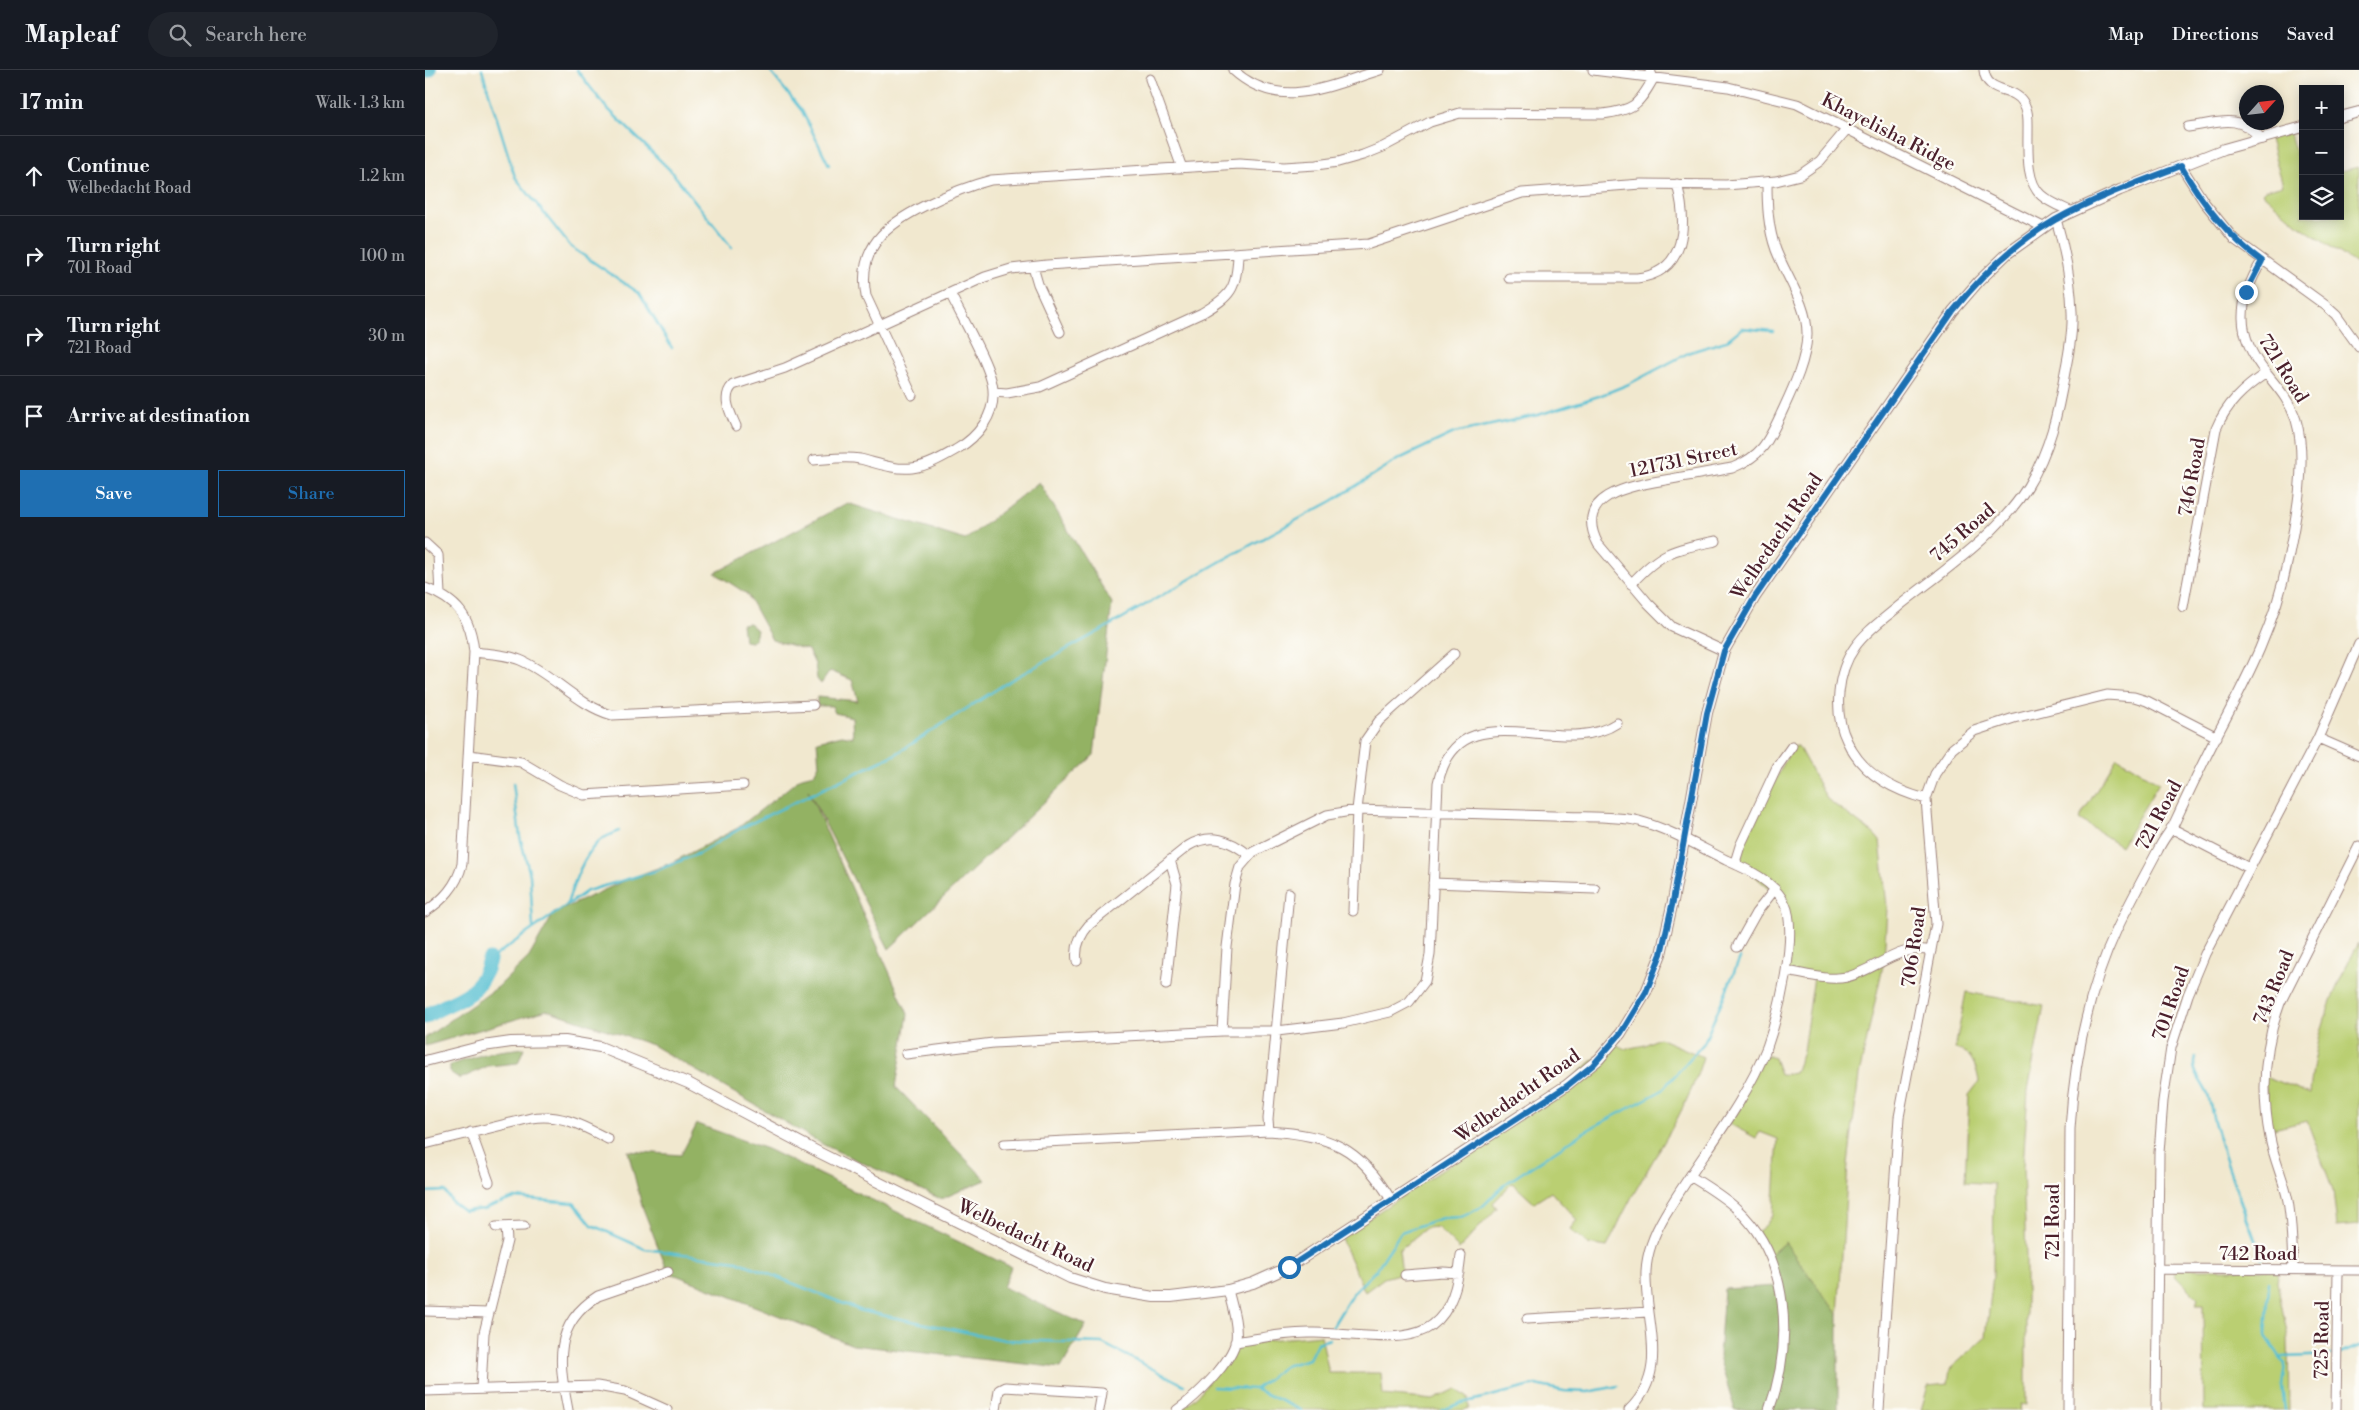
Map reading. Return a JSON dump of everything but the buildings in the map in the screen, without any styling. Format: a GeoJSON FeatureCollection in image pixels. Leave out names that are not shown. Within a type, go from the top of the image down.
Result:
{"type":"FeatureCollection","features":[{"type":"Feature","properties":{"kind":"street"},"geometry":{"type":"LineString","coordinates":[[1233,70],[1240,77],[1263,89],[1285,94],[1297,94],[1380,70]]}},
{"type":"Feature","properties":{"kind":"street","name":"Khayelisha Ridge"},"geometry":{"type":"LineString","coordinates":[[1593,70],[1651,74],[1728,87],[1810,109],[2043,227]]}},
{"type":"Feature","properties":{"kind":"street"},"geometry":{"type":"LineString","coordinates":[[1984,70],[1985,77],[1993,86],[2019,97],[2026,107],[2029,164],[2034,184],[2039,194],[2072,212]]}},
{"type":"Feature","properties":{"kind":"street"},"geometry":{"type":"LineString","coordinates":[[912,395],[866,296],[864,285],[867,263],[876,241],[907,214],[963,189],[991,180],[1239,164],[1284,167],[1338,162],[1383,147],[1430,122],[1460,113],[1603,114],[1616,112],[1635,106],[1651,74]]}},
{"type":"Feature","properties":{"kind":"street"},"geometry":{"type":"LineString","coordinates":[[1150,79],[1177,149],[1182,168]]}},
{"type":"Feature","properties":{"kind":"street"},"geometry":{"type":"LineString","coordinates":[[2344,116],[2359,112]]}},
{"type":"Feature","properties":{"kind":"street"},"geometry":{"type":"LineString","coordinates":[[2188,127],[2240,122],[2253,128],[2262,139]]}},
{"type":"Feature","properties":{"kind":"street","name":"Welbedacht Road"},"geometry":{"type":"LineString","coordinates":[[425,1061],[483,1046],[511,1042],[565,1042],[600,1047],[689,1083],[820,1154],[1070,1278],[1105,1289],[1154,1297],[1171,1297],[1228,1290],[1253,1283],[1289,1267],[1567,1086],[1593,1065],[1621,1033],[1646,992],[1661,954],[1685,839],[1707,713],[1724,651],[1755,597],[1953,311],[1979,281],[2008,253],[2043,227],[2072,212],[2224,149],[2299,128]]}},
{"type":"Feature","properties":{"kind":"street"},"geometry":{"type":"LineString","coordinates":[[736,426],[726,398],[728,390],[733,385],[785,368],[985,277],[1011,269],[1369,244],[1522,193],[1641,184],[1725,185],[1767,182],[1799,175],[1828,154],[1847,129]]}},
{"type":"Feature","properties":{"kind":"street"},"geometry":{"type":"LineString","coordinates":[[2181,166],[2224,229],[2245,249],[2325,305],[2359,347]]}},
{"type":"Feature","properties":{"kind":"street","name":"121731 Street"},"geometry":{"type":"LineString","coordinates":[[1724,651],[1672,627],[1631,584],[1595,539],[1593,518],[1599,505],[1616,491],[1634,485],[1732,468],[1747,462],[1767,443],[1800,367],[1806,342],[1805,323],[1771,236],[1767,212],[1767,182]]}},
{"type":"Feature","properties":{"kind":"street"},"geometry":{"type":"LineString","coordinates":[[1509,278],[1637,278],[1649,277],[1658,272],[1673,258],[1681,241],[1683,205],[1677,184]]}},
{"type":"Feature","properties":{"kind":"street","name":"745 Road"},"geometry":{"type":"LineString","coordinates":[[1926,799],[1898,791],[1884,782],[1869,772],[1851,749],[1842,732],[1839,709],[1842,676],[1854,648],[1875,625],[1993,530],[2027,487],[2042,460],[2054,429],[2067,363],[2072,313],[2070,285],[2056,220]]}},
{"type":"Feature","properties":{"kind":"street"},"geometry":{"type":"LineString","coordinates":[[993,392],[1021,392],[1045,386],[1202,313],[1219,303],[1232,290],[1238,274],[1238,254]]}},
{"type":"Feature","properties":{"kind":"street","name":"721 Road"},"geometry":{"type":"LineString","coordinates":[[2068,1410],[2070,1129],[2073,1088],[2080,1049],[2095,989],[2116,932],[2255,663],[2271,627],[2284,580],[2294,520],[2301,457],[2300,438],[2291,408],[2280,388],[2266,373],[2250,350],[2243,326],[2242,312],[2246,292],[2262,261]]}},
{"type":"Feature","properties":{"kind":"street"},"geometry":{"type":"LineString","coordinates":[[1033,267],[1038,284],[1060,332]]}},
{"type":"Feature","properties":{"kind":"street"},"geometry":{"type":"LineString","coordinates":[[814,460],[859,459],[901,468],[926,465],[960,448],[976,435],[987,418],[993,392],[989,375],[950,293]]}},
{"type":"Feature","properties":{"kind":"street","name":"746 Road"},"geometry":{"type":"LineString","coordinates":[[2183,607],[2216,429],[2229,405],[2252,382],[2266,373]]}},
{"type":"Feature","properties":{"kind":"street"},"geometry":{"type":"LineString","coordinates":[[1631,584],[1656,560],[1670,551],[1715,541]]}},
{"type":"Feature","properties":{"kind":"street"},"geometry":{"type":"LineString","coordinates":[[425,543],[438,555],[440,594]]}},
{"type":"Feature","properties":{"kind":"street"},"geometry":{"type":"LineString","coordinates":[[425,588],[440,594],[457,606],[466,619],[473,636],[474,652],[469,755],[460,871],[447,894],[425,912]]}},
{"type":"Feature","properties":{"kind":"street","name":"701 Road"},"geometry":{"type":"LineString","coordinates":[[2156,1410],[2160,1128],[2171,1048],[2196,974],[2249,868],[2318,738],[2359,644]]}},
{"type":"Feature","properties":{"kind":"street"},"geometry":{"type":"LineString","coordinates":[[474,652],[523,661],[592,707],[612,715],[626,716],[813,705]]}},
{"type":"Feature","properties":{"kind":"street"},"geometry":{"type":"LineString","coordinates":[[1353,912],[1361,756],[1367,735],[1379,721],[1454,654]]}},
{"type":"Feature","properties":{"kind":"street","name":"706 Road"},"geometry":{"type":"LineString","coordinates":[[1879,1410],[1899,1117],[1936,924],[1926,799],[1943,760],[1952,749],[1974,731],[1992,724],[2107,695],[2140,699],[2162,708],[2217,737]]}},
{"type":"Feature","properties":{"kind":"street"},"geometry":{"type":"LineString","coordinates":[[906,1054],[993,1043],[1277,1031],[1377,1016],[1390,1012],[1409,1002],[1425,981],[1429,966],[1438,783],[1443,765],[1453,749],[1469,737],[1502,732],[1590,734],[1605,731],[1617,723]]}},
{"type":"Feature","properties":{"kind":"street"},"geometry":{"type":"LineString","coordinates":[[2318,738],[2359,756]]}},
{"type":"Feature","properties":{"kind":"street"},"geometry":{"type":"LineString","coordinates":[[1737,864],[1737,855],[1743,840],[1777,767],[1792,746]]}},
{"type":"Feature","properties":{"kind":"street"},"geometry":{"type":"LineString","coordinates":[[469,755],[521,762],[559,785],[584,795],[706,792],[743,785]]}},
{"type":"Feature","properties":{"kind":"street"},"geometry":{"type":"LineString","coordinates":[[1222,1032],[1223,992],[1235,884],[1240,867],[1249,855],[1327,816],[1357,810],[1642,822],[1685,839],[1737,864],[1763,878],[1775,889],[1784,903],[1790,920],[1785,971],[1769,1038],[1758,1067],[1666,1213],[1651,1243],[1646,1270],[1653,1346],[1652,1371],[1648,1384],[1629,1410]]}},
{"type":"Feature","properties":{"kind":"street"},"geometry":{"type":"LineString","coordinates":[[2171,828],[2249,868]]}},
{"type":"Feature","properties":{"kind":"street"},"geometry":{"type":"LineString","coordinates":[[1077,962],[1076,954],[1079,941],[1089,925],[1194,842],[1209,838],[1226,840],[1249,855]]}},
{"type":"Feature","properties":{"kind":"street","name":"743 Road"},"geometry":{"type":"LineString","coordinates":[[2293,1270],[2291,1219],[2270,1139],[2265,1102],[2266,1059],[2273,1023],[2280,1003],[2359,846]]}},
{"type":"Feature","properties":{"kind":"street"},"geometry":{"type":"LineString","coordinates":[[1167,985],[1177,889],[1175,874],[1170,860]]}},
{"type":"Feature","properties":{"kind":"street"},"geometry":{"type":"LineString","coordinates":[[1433,883],[1595,889]]}},
{"type":"Feature","properties":{"kind":"street"},"geometry":{"type":"LineString","coordinates":[[1737,947],[1756,913],[1775,889]]}},
{"type":"Feature","properties":{"kind":"street"},"geometry":{"type":"LineString","coordinates":[[1269,1131],[1268,1119],[1289,893]]}},
{"type":"Feature","properties":{"kind":"street"},"geometry":{"type":"LineString","coordinates":[[1785,971],[1839,978],[1861,972],[1900,953],[1915,949],[1931,951]]}},
{"type":"Feature","properties":{"kind":"street"},"geometry":{"type":"LineString","coordinates":[[425,1144],[548,1116],[576,1123],[608,1139]]}},
{"type":"Feature","properties":{"kind":"street"},"geometry":{"type":"LineString","coordinates":[[1004,1144],[1269,1131],[1303,1134],[1341,1146],[1368,1167],[1391,1200]]}},
{"type":"Feature","properties":{"kind":"street"},"geometry":{"type":"LineString","coordinates":[[471,1132],[489,1182]]}},
{"type":"Feature","properties":{"kind":"street"},"geometry":{"type":"LineString","coordinates":[[1690,1176],[1738,1210],[1759,1236],[1774,1264],[1783,1302],[1783,1326],[1780,1368],[1769,1410]]}},
{"type":"Feature","properties":{"kind":"street"},"geometry":{"type":"LineString","coordinates":[[496,1227],[524,1226]]}},
{"type":"Feature","properties":{"kind":"street"},"geometry":{"type":"LineString","coordinates":[[481,1388],[483,1346],[488,1313],[507,1241],[506,1227]]}},
{"type":"Feature","properties":{"kind":"street"},"geometry":{"type":"LineString","coordinates":[[1235,1342],[1305,1333],[1366,1337],[1420,1332],[1431,1327],[1446,1312],[1453,1296],[1461,1255]]}},
{"type":"Feature","properties":{"kind":"street","name":"742 Road"},"geometry":{"type":"LineString","coordinates":[[2158,1269],[2359,1270]]}},
{"type":"Feature","properties":{"kind":"street","name":"725 Road"},"geometry":{"type":"LineString","coordinates":[[2336,1410],[2338,1270]]}},
{"type":"Feature","properties":{"kind":"street"},"geometry":{"type":"LineString","coordinates":[[568,1410],[560,1363],[562,1347],[571,1321],[589,1302],[609,1291],[668,1272]]}},
{"type":"Feature","properties":{"kind":"street"},"geometry":{"type":"LineString","coordinates":[[1405,1275],[1443,1272],[1459,1273]]}},
{"type":"Feature","properties":{"kind":"street"},"geometry":{"type":"LineString","coordinates":[[1177,1410],[1199,1392],[1215,1374],[1235,1342],[1235,1326],[1228,1290]]}},
{"type":"Feature","properties":{"kind":"street"},"geometry":{"type":"LineString","coordinates":[[425,1311],[488,1313]]}},
{"type":"Feature","properties":{"kind":"street"},"geometry":{"type":"LineString","coordinates":[[1527,1319],[1649,1312]]}},
{"type":"Feature","properties":{"kind":"street"},"geometry":{"type":"LineString","coordinates":[[425,1391],[563,1385],[615,1388],[667,1410]]}},
{"type":"Feature","properties":{"kind":"street"},"geometry":{"type":"LineString","coordinates":[[996,1410],[999,1390],[1005,1388],[1101,1393],[1099,1410]]}},
{"type":"Feature","properties":{"kind":"green space"},"geometry":{"type":"Polygon","coordinates":[[[2289,130],[2299,166],[2299,220],[2344,220],[2344,170],[2359,167],[2359,266],[2300,226],[2262,193],[2265,190],[2283,185],[2269,136],[2289,130]]]}},
{"type":"Feature","properties":{"kind":"green space"},"geometry":{"type":"Polygon","coordinates":[[[1039,482],[1112,603],[1094,755],[889,949],[808,790],[908,1014],[896,1087],[986,1180],[941,1199],[824,1145],[652,1045],[547,1010],[425,1046],[425,1038],[498,987],[529,957],[554,913],[626,880],[671,863],[738,828],[802,777],[814,774],[819,765],[817,741],[842,735],[853,737],[852,717],[835,713],[832,706],[817,706],[817,697],[858,701],[852,680],[830,671],[821,684],[817,679],[815,664],[808,650],[772,640],[747,594],[715,573],[847,503],[965,540],[1039,482]]]}},
{"type":"Feature","properties":{"kind":"green space"},"geometry":{"type":"Polygon","coordinates":[[[749,623],[757,630],[755,639],[751,642],[744,641],[742,624],[749,623]]]}},
{"type":"Feature","properties":{"kind":"green space"},"geometry":{"type":"Polygon","coordinates":[[[1798,746],[1827,799],[1874,834],[1880,841],[1887,907],[1884,961],[1859,1075],[1848,1164],[1838,1315],[1785,1243],[1770,1255],[1756,1233],[1766,1225],[1773,1214],[1778,1139],[1760,1132],[1756,1138],[1726,1122],[1764,1054],[1774,1058],[1780,1075],[1795,1073],[1803,1051],[1814,977],[1785,971],[1790,947],[1785,903],[1736,859],[1792,747],[1798,746]]]}},
{"type":"Feature","properties":{"kind":"green space"},"geometry":{"type":"Polygon","coordinates":[[[2117,757],[2159,783],[2121,846],[2079,819],[2117,757]]]}},
{"type":"Feature","properties":{"kind":"green space"},"geometry":{"type":"Polygon","coordinates":[[[2359,943],[2359,1225],[2337,1227],[2333,1190],[2307,1121],[2269,1130],[2265,1076],[2310,1094],[2316,1054],[2326,1016],[2349,961],[2359,943]]]}},
{"type":"Feature","properties":{"kind":"green space"},"geometry":{"type":"Polygon","coordinates":[[[1966,992],[2044,1006],[2028,1090],[2023,1167],[2026,1257],[2026,1405],[2021,1404],[2020,1410],[1921,1410],[1928,1386],[1948,1384],[1950,1369],[1986,1337],[1993,1275],[1994,1184],[1965,1182],[1969,1095],[1979,1082],[1977,1071],[1969,1056],[1961,1050],[1955,1049],[1966,992]]]}},
{"type":"Feature","properties":{"kind":"green space"},"geometry":{"type":"Polygon","coordinates":[[[1659,1038],[1703,1057],[1684,1106],[1632,1197],[1607,1247],[1588,1244],[1570,1229],[1577,1220],[1551,1192],[1534,1203],[1512,1183],[1493,1203],[1497,1208],[1459,1249],[1437,1227],[1426,1228],[1399,1250],[1402,1273],[1384,1278],[1365,1292],[1340,1237],[1538,1107],[1613,1043],[1625,1049],[1645,1045],[1659,1038]]]}},
{"type":"Feature","properties":{"kind":"green space"},"geometry":{"type":"Polygon","coordinates":[[[524,1048],[518,1063],[488,1066],[460,1079],[450,1072],[450,1065],[491,1052],[524,1048]]]}},
{"type":"Feature","properties":{"kind":"green space"},"geometry":{"type":"Polygon","coordinates":[[[697,1124],[767,1149],[1011,1267],[1003,1287],[1086,1325],[1061,1368],[853,1345],[668,1272],[642,1206],[628,1151],[681,1155],[697,1124]]]}},
{"type":"Feature","properties":{"kind":"green space"},"geometry":{"type":"Polygon","coordinates":[[[1785,1242],[1838,1315],[1838,1410],[1735,1410],[1719,1357],[1724,1289],[1779,1286],[1770,1255],[1785,1242]]]}},
{"type":"Feature","properties":{"kind":"green space"},"geometry":{"type":"Polygon","coordinates":[[[2173,1269],[2279,1269],[2277,1282],[2288,1338],[2289,1410],[2204,1410],[2203,1305],[2196,1305],[2198,1298],[2176,1276],[2173,1269]]]}},
{"type":"Feature","properties":{"kind":"green space"},"geometry":{"type":"Polygon","coordinates":[[[1321,1335],[1329,1373],[1381,1373],[1383,1395],[1433,1400],[1456,1389],[1468,1398],[1469,1408],[1464,1410],[1182,1410],[1200,1393],[1236,1343],[1321,1335]]]}},
{"type":"Feature","properties":{"kind":"waterway"},"geometry":{"type":"LineString","coordinates":[[425,71],[429,70]]}},
{"type":"Feature","properties":{"kind":"waterway"},"geometry":{"type":"LineString","coordinates":[[482,70],[515,177],[571,247],[639,293],[672,348]]}},
{"type":"Feature","properties":{"kind":"waterway"},"geometry":{"type":"LineString","coordinates":[[577,70],[604,105],[671,171],[732,248]]}},
{"type":"Feature","properties":{"kind":"waterway"},"geometry":{"type":"LineString","coordinates":[[769,70],[802,111],[829,165]]}},
{"type":"Feature","properties":{"kind":"waterway"},"geometry":{"type":"LineString","coordinates":[[489,960],[587,891],[655,871],[700,853],[739,829],[896,754],[1011,680],[1223,560],[1332,501],[1397,460],[1454,433],[1538,415],[1599,396],[1629,384],[1690,352],[1726,341],[1742,328],[1773,331]]}},
{"type":"Feature","properties":{"kind":"waterway"},"geometry":{"type":"LineString","coordinates":[[513,783],[520,837],[530,875],[533,927]]}},
{"type":"Feature","properties":{"kind":"waterway"},"geometry":{"type":"LineString","coordinates":[[567,904],[587,855],[598,842],[619,831]]}},
{"type":"Feature","properties":{"kind":"waterway"},"geometry":{"type":"LineString","coordinates":[[1332,1327],[1353,1293],[1376,1270],[1401,1232],[1442,1218],[1461,1217],[1482,1207],[1505,1184],[1584,1132],[1661,1091],[1704,1043],[1740,958]]}},
{"type":"Feature","properties":{"kind":"waterway"},"geometry":{"type":"LineString","coordinates":[[425,1017],[472,991],[484,974],[489,960]]}},
{"type":"Feature","properties":{"kind":"waterway"},"geometry":{"type":"LineString","coordinates":[[2195,1057],[2194,1067],[2208,1095],[2226,1161],[2262,1258]]}},
{"type":"Feature","properties":{"kind":"waterway"},"geometry":{"type":"LineString","coordinates":[[425,1192],[445,1191],[452,1202],[464,1211],[484,1209],[497,1204]]}},
{"type":"Feature","properties":{"kind":"waterway"},"geometry":{"type":"LineString","coordinates":[[500,1203],[515,1198],[574,1203],[592,1225],[645,1249],[737,1261],[862,1311],[1005,1340],[1102,1343],[1184,1385]]}},
{"type":"Feature","properties":{"kind":"waterway"},"geometry":{"type":"LineString","coordinates":[[2269,1282],[2266,1336],[2285,1364],[2282,1386],[2285,1410]]}},
{"type":"Feature","properties":{"kind":"waterway"},"geometry":{"type":"LineString","coordinates":[[1213,1387],[1255,1389],[1285,1366],[1309,1359],[1317,1343],[1330,1339]]}},
{"type":"Feature","properties":{"kind":"waterway"},"geometry":{"type":"LineString","coordinates":[[2340,1354],[2359,1346]]}},
{"type":"Feature","properties":{"kind":"waterway"},"geometry":{"type":"LineString","coordinates":[[2283,1357],[2335,1355]]}},
{"type":"Feature","properties":{"kind":"waterway"},"geometry":{"type":"LineString","coordinates":[[1442,1410],[1458,1404],[1536,1385],[1564,1391],[1588,1392],[1618,1386]]}},
{"type":"Feature","properties":{"kind":"waterway"},"geometry":{"type":"LineString","coordinates":[[1255,1389],[1301,1410]]}},
{"type":"Feature","properties":{"kind":"route"},"geometry":{"type":"LineString","coordinates":[[1289,1267],[1567,1086],[1593,1065],[1631,1019],[1652,979],[1666,937],[1707,713],[1715,678],[1724,651],[1743,614],[1953,311],[1979,281],[2008,253],[2056,220],[2120,190],[2181,166],[2224,229],[2245,249],[2262,261],[2246,292]]}}]}
